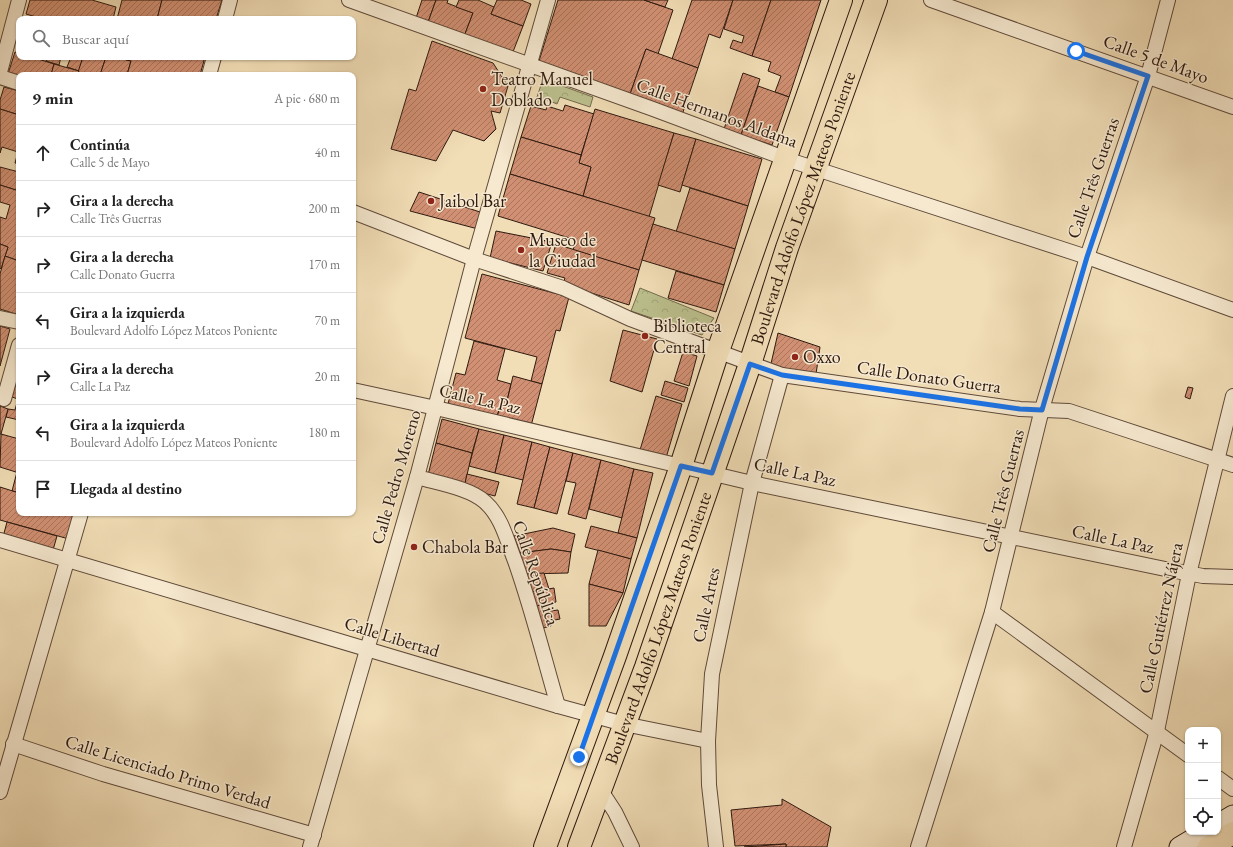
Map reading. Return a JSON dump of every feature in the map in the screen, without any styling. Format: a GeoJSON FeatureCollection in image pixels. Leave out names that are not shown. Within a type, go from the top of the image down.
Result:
{"type":"FeatureCollection","features":[{"type":"Feature","properties":{"kind":"main road","name":"Boulevard Adolfo López Mateos Poniente"},"geometry":{"type":"LineString","coordinates":[[545,847],[681,466],[718,350],[841,0]]}},
{"type":"Feature","properties":{"kind":"main road","name":"Boulevard Adolfo López Mateos Poniente"},"geometry":{"type":"LineString","coordinates":[[579,847],[651,652],[750,364],[787,248],[816,169],[851,64],[876,0]]}},
{"type":"Feature","properties":{"kind":"main road"},"geometry":{"type":"LineString","coordinates":[[1209,847],[1233,833]]}},
{"type":"Feature","properties":{"kind":"street"},"geometry":{"type":"LineString","coordinates":[[0,72],[7,20],[19,0]]}},
{"type":"Feature","properties":{"kind":"street"},"geometry":{"type":"LineString","coordinates":[[226,16],[230,0]]}},
{"type":"Feature","properties":{"kind":"street","name":"Calle Hermanos Aldama"},"geometry":{"type":"LineString","coordinates":[[349,0],[785,159],[1087,257],[1233,310]]}},
{"type":"Feature","properties":{"kind":"street","name":"Calle Pedro Moreno"},"geometry":{"type":"LineString","coordinates":[[312,841],[417,477],[474,259],[548,0]]}},
{"type":"Feature","properties":{"kind":"street","name":"Calle 5 de Mayo"},"geometry":{"type":"LineString","coordinates":[[931,0],[1233,107]]}},
{"type":"Feature","properties":{"kind":"street","name":"Calle Três Guerras"},"geometry":{"type":"LineString","coordinates":[[918,847],[992,612],[1042,410],[1087,257],[1148,76],[1168,0]]}},
{"type":"Feature","properties":{"kind":"street"},"geometry":{"type":"LineString","coordinates":[[210,72],[213,60]]}},
{"type":"Feature","properties":{"kind":"street"},"geometry":{"type":"LineString","coordinates":[[0,77],[16,83]]}},
{"type":"Feature","properties":{"kind":"street","name":"Calle Donato Guerra"},"geometry":{"type":"LineString","coordinates":[[356,213],[474,259],[563,288],[630,319],[718,350],[750,364],[782,375],[1020,409],[1069,411],[1233,465]]}},
{"type":"Feature","properties":{"kind":"street"},"geometry":{"type":"LineString","coordinates":[[0,318],[16,321]]}},
{"type":"Feature","properties":{"kind":"street"},"geometry":{"type":"LineString","coordinates":[[4,399],[16,356]]}},
{"type":"Feature","properties":{"kind":"street","name":"Calle Artes"},"geometry":{"type":"LineString","coordinates":[[716,847],[709,785],[708,741],[712,674],[721,622],[752,483],[782,375]]}},
{"type":"Feature","properties":{"kind":"street","name":"Calle La Paz"},"geometry":{"type":"LineString","coordinates":[[356,391],[436,408],[752,483],[1190,574],[1233,577]]}},
{"type":"Feature","properties":{"kind":"street","name":"Calle Gutiérrez Nájera"},"geometry":{"type":"LineString","coordinates":[[1124,847],[1157,731],[1190,574],[1216,460],[1233,396]]}},
{"type":"Feature","properties":{"kind":"street","name":"Calle República"},"geometry":{"type":"LineString","coordinates":[[417,477],[472,494],[484,501],[494,512],[503,528],[524,588],[558,706]]}},
{"type":"Feature","properties":{"kind":"street"},"geometry":{"type":"LineString","coordinates":[[0,792],[80,516]]}},
{"type":"Feature","properties":{"kind":"street","name":"Calle Libertad"},"geometry":{"type":"LineString","coordinates":[[0,540],[66,561],[593,716],[624,724],[708,741]]}},
{"type":"Feature","properties":{"kind":"street"},"geometry":{"type":"LineString","coordinates":[[992,612],[1185,753]]}},
{"type":"Feature","properties":{"kind":"street","name":"Calle Licenciado Primo Verdad"},"geometry":{"type":"LineString","coordinates":[[13,744],[312,841]]}},
{"type":"Feature","properties":{"kind":"street"},"geometry":{"type":"LineString","coordinates":[[1221,780],[1233,789]]}},
{"type":"Feature","properties":{"kind":"street"},"geometry":{"type":"LineString","coordinates":[[600,789],[615,812],[632,847]]}},
{"type":"Feature","properties":{"kind":"street"},"geometry":{"type":"LineString","coordinates":[[1221,822],[1233,815]]}},
{"type":"Feature","properties":{"kind":"street"},"geometry":{"type":"LineString","coordinates":[[1179,847],[1199,835]]}},
{"type":"Feature","properties":{"kind":"green space"},"geometry":{"type":"Polygon","coordinates":[[[543,79],[593,97],[590,107],[560,97],[557,104],[545,99],[542,105],[535,103],[543,79]]]}},
{"type":"Feature","properties":{"kind":"green space"},"geometry":{"type":"Polygon","coordinates":[[[640,288],[714,318],[702,335],[631,311],[640,288]]]}},
{"type":"Feature","properties":{"kind":"building"},"geometry":{"type":"Polygon","coordinates":[[[30,0],[92,0],[116,7],[114,16],[33,16],[26,14],[30,0]]]}},
{"type":"Feature","properties":{"kind":"building"},"geometry":{"type":"Polygon","coordinates":[[[122,0],[162,0],[158,16],[118,16],[122,0]]]}},
{"type":"Feature","properties":{"kind":"building"},"geometry":{"type":"Polygon","coordinates":[[[162,0],[222,0],[217,16],[158,16],[162,0]]]}},
{"type":"Feature","properties":{"kind":"building"},"geometry":{"type":"Polygon","coordinates":[[[422,0],[436,0],[427,25],[415,21],[422,0]]]}},
{"type":"Feature","properties":{"kind":"building"},"geometry":{"type":"Polygon","coordinates":[[[436,0],[448,0],[447,3],[473,13],[463,39],[427,25],[436,0]]]}},
{"type":"Feature","properties":{"kind":"building"},"geometry":{"type":"Polygon","coordinates":[[[459,0],[478,0],[494,7],[491,14],[523,26],[511,57],[463,39],[473,13],[456,7],[459,0]]]}},
{"type":"Feature","properties":{"kind":"building"},"geometry":{"type":"Polygon","coordinates":[[[497,0],[521,0],[531,4],[523,26],[491,14],[497,0]]]}},
{"type":"Feature","properties":{"kind":"building"},"geometry":{"type":"Polygon","coordinates":[[[558,0],[644,0],[673,10],[658,54],[646,49],[629,97],[539,61],[558,0]]]}},
{"type":"Feature","properties":{"kind":"building"},"geometry":{"type":"Polygon","coordinates":[[[644,0],[668,0],[665,7],[644,0]]]}},
{"type":"Feature","properties":{"kind":"building"},"geometry":{"type":"Polygon","coordinates":[[[692,0],[733,0],[720,38],[709,34],[698,68],[672,59],[692,0]]]}},
{"type":"Feature","properties":{"kind":"building"},"geometry":{"type":"Polygon","coordinates":[[[733,0],[771,0],[752,56],[730,48],[733,40],[742,43],[744,36],[724,29],[733,0]]]}},
{"type":"Feature","properties":{"kind":"building"},"geometry":{"type":"Polygon","coordinates":[[[771,0],[821,0],[789,97],[775,92],[781,76],[768,71],[771,62],[752,56],[771,0]]]}},
{"type":"Feature","properties":{"kind":"building"},"geometry":{"type":"Polygon","coordinates":[[[432,41],[493,63],[508,86],[500,113],[491,111],[496,129],[484,141],[453,130],[436,161],[391,149],[409,89],[416,91],[432,41]]]}},
{"type":"Feature","properties":{"kind":"building"},"geometry":{"type":"Polygon","coordinates":[[[646,49],[698,68],[682,115],[629,97],[646,49]]]}},
{"type":"Feature","properties":{"kind":"building"},"geometry":{"type":"Polygon","coordinates":[[[15,52],[16,60],[41,60],[54,64],[52,72],[16,72],[16,80],[7,77],[15,52]]]}},
{"type":"Feature","properties":{"kind":"building"},"geometry":{"type":"Polygon","coordinates":[[[46,60],[60,60],[59,65],[46,60]]]}},
{"type":"Feature","properties":{"kind":"building"},"geometry":{"type":"Polygon","coordinates":[[[70,60],[82,60],[79,71],[67,67],[70,60]]]}},
{"type":"Feature","properties":{"kind":"building"},"geometry":{"type":"Polygon","coordinates":[[[82,60],[105,60],[101,72],[78,72],[82,60]]]}},
{"type":"Feature","properties":{"kind":"building"},"geometry":{"type":"Polygon","coordinates":[[[105,60],[131,61],[128,72],[101,72],[105,60]]]}},
{"type":"Feature","properties":{"kind":"building"},"geometry":{"type":"Polygon","coordinates":[[[126,60],[204,60],[201,72],[128,72],[131,61],[126,60]]]}},
{"type":"Feature","properties":{"kind":"building"},"geometry":{"type":"Polygon","coordinates":[[[54,64],[79,71],[78,72],[52,72],[54,64]]]}},
{"type":"Feature","properties":{"kind":"building"},"geometry":{"type":"Polygon","coordinates":[[[743,73],[760,79],[741,135],[724,129],[743,73]]]}},
{"type":"Feature","properties":{"kind":"building"},"geometry":{"type":"Polygon","coordinates":[[[758,86],[789,97],[772,145],[741,135],[758,86]]]}},
{"type":"Feature","properties":{"kind":"building"},"geometry":{"type":"Polygon","coordinates":[[[4,87],[16,90],[16,114],[0,109],[0,100],[4,87]]]}},
{"type":"Feature","properties":{"kind":"building"},"geometry":{"type":"Polygon","coordinates":[[[565,105],[594,114],[581,155],[521,137],[531,106],[546,110],[547,106],[563,111],[565,105]]]}},
{"type":"Feature","properties":{"kind":"building"},"geometry":{"type":"Polygon","coordinates":[[[0,109],[16,114],[16,151],[2,147],[0,153],[0,109]]]}},
{"type":"Feature","properties":{"kind":"building"},"geometry":{"type":"Polygon","coordinates":[[[595,109],[674,133],[649,217],[583,196],[591,167],[579,163],[595,109]]]}},
{"type":"Feature","properties":{"kind":"building"},"geometry":{"type":"Polygon","coordinates":[[[674,133],[696,139],[680,192],[658,185],[674,133]]]}},
{"type":"Feature","properties":{"kind":"building"},"geometry":{"type":"Polygon","coordinates":[[[521,137],[581,155],[579,163],[591,167],[583,196],[510,174],[521,137]]]}},
{"type":"Feature","properties":{"kind":"building"},"geometry":{"type":"Polygon","coordinates":[[[696,139],[762,159],[748,206],[682,185],[696,139]]]}},
{"type":"Feature","properties":{"kind":"building"},"geometry":{"type":"Polygon","coordinates":[[[0,167],[16,171],[16,190],[0,185],[0,167]]]}},
{"type":"Feature","properties":{"kind":"building"},"geometry":{"type":"Polygon","coordinates":[[[510,174],[655,218],[639,270],[573,250],[576,240],[498,216],[510,174]]]}},
{"type":"Feature","properties":{"kind":"building"},"geometry":{"type":"Polygon","coordinates":[[[0,185],[16,190],[16,260],[5,256],[8,247],[0,244],[0,217],[6,219],[10,205],[0,202],[0,185]]]}},
{"type":"Feature","properties":{"kind":"building"},"geometry":{"type":"Polygon","coordinates":[[[690,188],[748,206],[735,249],[676,232],[690,188]]]}},
{"type":"Feature","properties":{"kind":"building","name":"Jaibol Bar"},"geometry":{"type":"Polygon","coordinates":[[[419,192],[483,213],[478,229],[410,211],[419,192]]]}},
{"type":"Feature","properties":{"kind":"building"},"geometry":{"type":"Polygon","coordinates":[[[653,224],[735,249],[724,285],[642,260],[653,224]]]}},
{"type":"Feature","properties":{"kind":"building","name":"Museo de la Ciudad"},"geometry":{"type":"Polygon","coordinates":[[[496,231],[552,242],[543,271],[490,258],[496,231]]]}},
{"type":"Feature","properties":{"kind":"building"},"geometry":{"type":"Polygon","coordinates":[[[0,244],[8,247],[1,269],[0,268],[0,244]]]}},
{"type":"Feature","properties":{"kind":"building"},"geometry":{"type":"Polygon","coordinates":[[[556,244],[639,270],[629,305],[563,284],[565,278],[547,273],[556,244]]]}},
{"type":"Feature","properties":{"kind":"building"},"geometry":{"type":"Polygon","coordinates":[[[5,256],[16,260],[16,314],[0,309],[0,274],[5,256]]]}},
{"type":"Feature","properties":{"kind":"building"},"geometry":{"type":"Polygon","coordinates":[[[676,271],[724,285],[716,312],[668,298],[676,271]]]}},
{"type":"Feature","properties":{"kind":"building"},"geometry":{"type":"Polygon","coordinates":[[[482,274],[569,297],[560,331],[556,330],[542,384],[531,381],[537,357],[465,338],[482,274]]]}},
{"type":"Feature","properties":{"kind":"building"},"geometry":{"type":"Polygon","coordinates":[[[0,326],[10,329],[0,366],[0,326]]]}},
{"type":"Feature","properties":{"kind":"building"},"geometry":{"type":"Polygon","coordinates":[[[623,330],[657,339],[642,392],[610,381],[623,330]]]}},
{"type":"Feature","properties":{"kind":"building","name":"Oxxo"},"geometry":{"type":"Polygon","coordinates":[[[778,333],[820,347],[816,374],[770,368],[778,333]]]}},
{"type":"Feature","properties":{"kind":"building"},"geometry":{"type":"Polygon","coordinates":[[[474,341],[505,349],[497,380],[511,384],[507,401],[502,399],[497,417],[448,404],[456,373],[465,375],[474,341]]]}},
{"type":"Feature","properties":{"kind":"building"},"geometry":{"type":"Polygon","coordinates":[[[683,352],[697,356],[689,386],[674,381],[683,352]]]}},
{"type":"Feature","properties":{"kind":"building"},"geometry":{"type":"Polygon","coordinates":[[[513,376],[542,384],[531,426],[497,417],[502,399],[507,401],[513,376]]]}},
{"type":"Feature","properties":{"kind":"building"},"geometry":{"type":"Polygon","coordinates":[[[665,381],[688,388],[684,402],[661,395],[665,381]]]}},
{"type":"Feature","properties":{"kind":"building"},"geometry":{"type":"Polygon","coordinates":[[[16,382],[16,398],[12,397],[16,382]]]}},
{"type":"Feature","properties":{"kind":"building"},"geometry":{"type":"Polygon","coordinates":[[[1188,387],[1193,388],[1190,399],[1185,397],[1188,387]]]}},
{"type":"Feature","properties":{"kind":"building"},"geometry":{"type":"Polygon","coordinates":[[[656,396],[682,404],[666,458],[640,450],[656,396]]]}},
{"type":"Feature","properties":{"kind":"building"},"geometry":{"type":"Polygon","coordinates":[[[0,406],[8,409],[1,434],[0,434],[0,406]]]}},
{"type":"Feature","properties":{"kind":"building"},"geometry":{"type":"Polygon","coordinates":[[[16,406],[16,419],[6,417],[8,409],[15,410],[16,406]]]}},
{"type":"Feature","properties":{"kind":"building"},"geometry":{"type":"Polygon","coordinates":[[[442,419],[479,429],[472,453],[436,443],[442,419]]]}},
{"type":"Feature","properties":{"kind":"building"},"geometry":{"type":"Polygon","coordinates":[[[479,429],[504,435],[495,473],[469,466],[479,429]]]}},
{"type":"Feature","properties":{"kind":"building"},"geometry":{"type":"Polygon","coordinates":[[[1,434],[16,438],[16,472],[0,467],[1,434]]]}},
{"type":"Feature","properties":{"kind":"building"},"geometry":{"type":"Polygon","coordinates":[[[504,435],[532,442],[523,480],[495,473],[504,435]]]}},
{"type":"Feature","properties":{"kind":"building"},"geometry":{"type":"Polygon","coordinates":[[[532,442],[550,447],[534,508],[517,504],[532,442]]]}},
{"type":"Feature","properties":{"kind":"building"},"geometry":{"type":"Polygon","coordinates":[[[436,443],[472,453],[464,488],[427,479],[436,443]]]}},
{"type":"Feature","properties":{"kind":"building"},"geometry":{"type":"Polygon","coordinates":[[[550,447],[573,453],[557,514],[534,508],[550,447]]]}},
{"type":"Feature","properties":{"kind":"building"},"geometry":{"type":"Polygon","coordinates":[[[573,453],[601,460],[586,519],[568,514],[576,483],[566,481],[573,453]]]}},
{"type":"Feature","properties":{"kind":"building"},"geometry":{"type":"Polygon","coordinates":[[[601,460],[634,469],[622,518],[589,509],[601,460]]]}},
{"type":"Feature","properties":{"kind":"building"},"geometry":{"type":"Polygon","coordinates":[[[634,469],[653,473],[637,538],[618,533],[634,469]]]}},
{"type":"Feature","properties":{"kind":"building"},"geometry":{"type":"Polygon","coordinates":[[[467,474],[499,482],[495,496],[464,488],[467,474]]]}},
{"type":"Feature","properties":{"kind":"building"},"geometry":{"type":"Polygon","coordinates":[[[16,476],[16,492],[12,491],[16,476]]]}},
{"type":"Feature","properties":{"kind":"building"},"geometry":{"type":"Polygon","coordinates":[[[0,487],[16,492],[16,516],[75,516],[69,539],[0,520],[0,487]]]}},
{"type":"Feature","properties":{"kind":"building"},"geometry":{"type":"Polygon","coordinates":[[[7,522],[57,536],[53,550],[3,537],[7,522]]]}},
{"type":"Feature","properties":{"kind":"building"},"geometry":{"type":"Polygon","coordinates":[[[591,526],[637,538],[631,559],[585,547],[591,526]]]}},
{"type":"Feature","properties":{"kind":"building"},"geometry":{"type":"Polygon","coordinates":[[[553,528],[575,534],[571,552],[551,549],[520,553],[514,536],[553,528]]]}},
{"type":"Feature","properties":{"kind":"building"},"geometry":{"type":"Polygon","coordinates":[[[551,549],[571,552],[568,573],[526,574],[520,553],[551,549]]]}},
{"type":"Feature","properties":{"kind":"building"},"geometry":{"type":"Polygon","coordinates":[[[598,550],[631,559],[623,593],[589,584],[598,550]]]}},
{"type":"Feature","properties":{"kind":"building"},"geometry":{"type":"Polygon","coordinates":[[[544,573],[549,589],[532,592],[526,574],[544,573]]]}},
{"type":"Feature","properties":{"kind":"building"},"geometry":{"type":"Polygon","coordinates":[[[589,584],[623,593],[606,626],[589,626],[589,584]]]}},
{"type":"Feature","properties":{"kind":"building"},"geometry":{"type":"Polygon","coordinates":[[[554,588],[556,602],[537,606],[532,592],[554,588]]]}},
{"type":"Feature","properties":{"kind":"building"},"geometry":{"type":"Polygon","coordinates":[[[546,604],[550,611],[558,610],[560,619],[550,621],[551,626],[543,628],[537,606],[546,604]]]}},
{"type":"Feature","properties":{"kind":"building"},"geometry":{"type":"Polygon","coordinates":[[[782,799],[831,827],[827,847],[786,847],[786,844],[735,846],[731,810],[782,805],[782,799]]]}},
{"type":"Feature","properties":{"kind":"building"},"geometry":{"type":"Polygon","coordinates":[[[786,844],[786,847],[744,847],[786,844]]]}},
{"type":"Feature","properties":{"kind":"place","name":"Teatro Manuel Doblado"},"geometry":{"type":"Point","coordinates":[483,89]}},
{"type":"Feature","properties":{"kind":"place","name":"Jaibol Bar"},"geometry":{"type":"Point","coordinates":[431,201]}},
{"type":"Feature","properties":{"kind":"place","name":"Museo de la Ciudad"},"geometry":{"type":"Point","coordinates":[521,250]}},
{"type":"Feature","properties":{"kind":"place","name":"Biblioteca Central"},"geometry":{"type":"Point","coordinates":[645,336]}},
{"type":"Feature","properties":{"kind":"place","name":"Oxxo"},"geometry":{"type":"Point","coordinates":[795,357]}},
{"type":"Feature","properties":{"kind":"place","name":"Chabola Bar"},"geometry":{"type":"Point","coordinates":[414,547]}},
{"type":"Feature","properties":{"kind":"route"},"geometry":{"type":"LineString","coordinates":[[579,757],[681,466],[712,473],[750,364],[782,375],[1020,409],[1042,410],[1087,257],[1148,76],[1076,51]]}}]}
